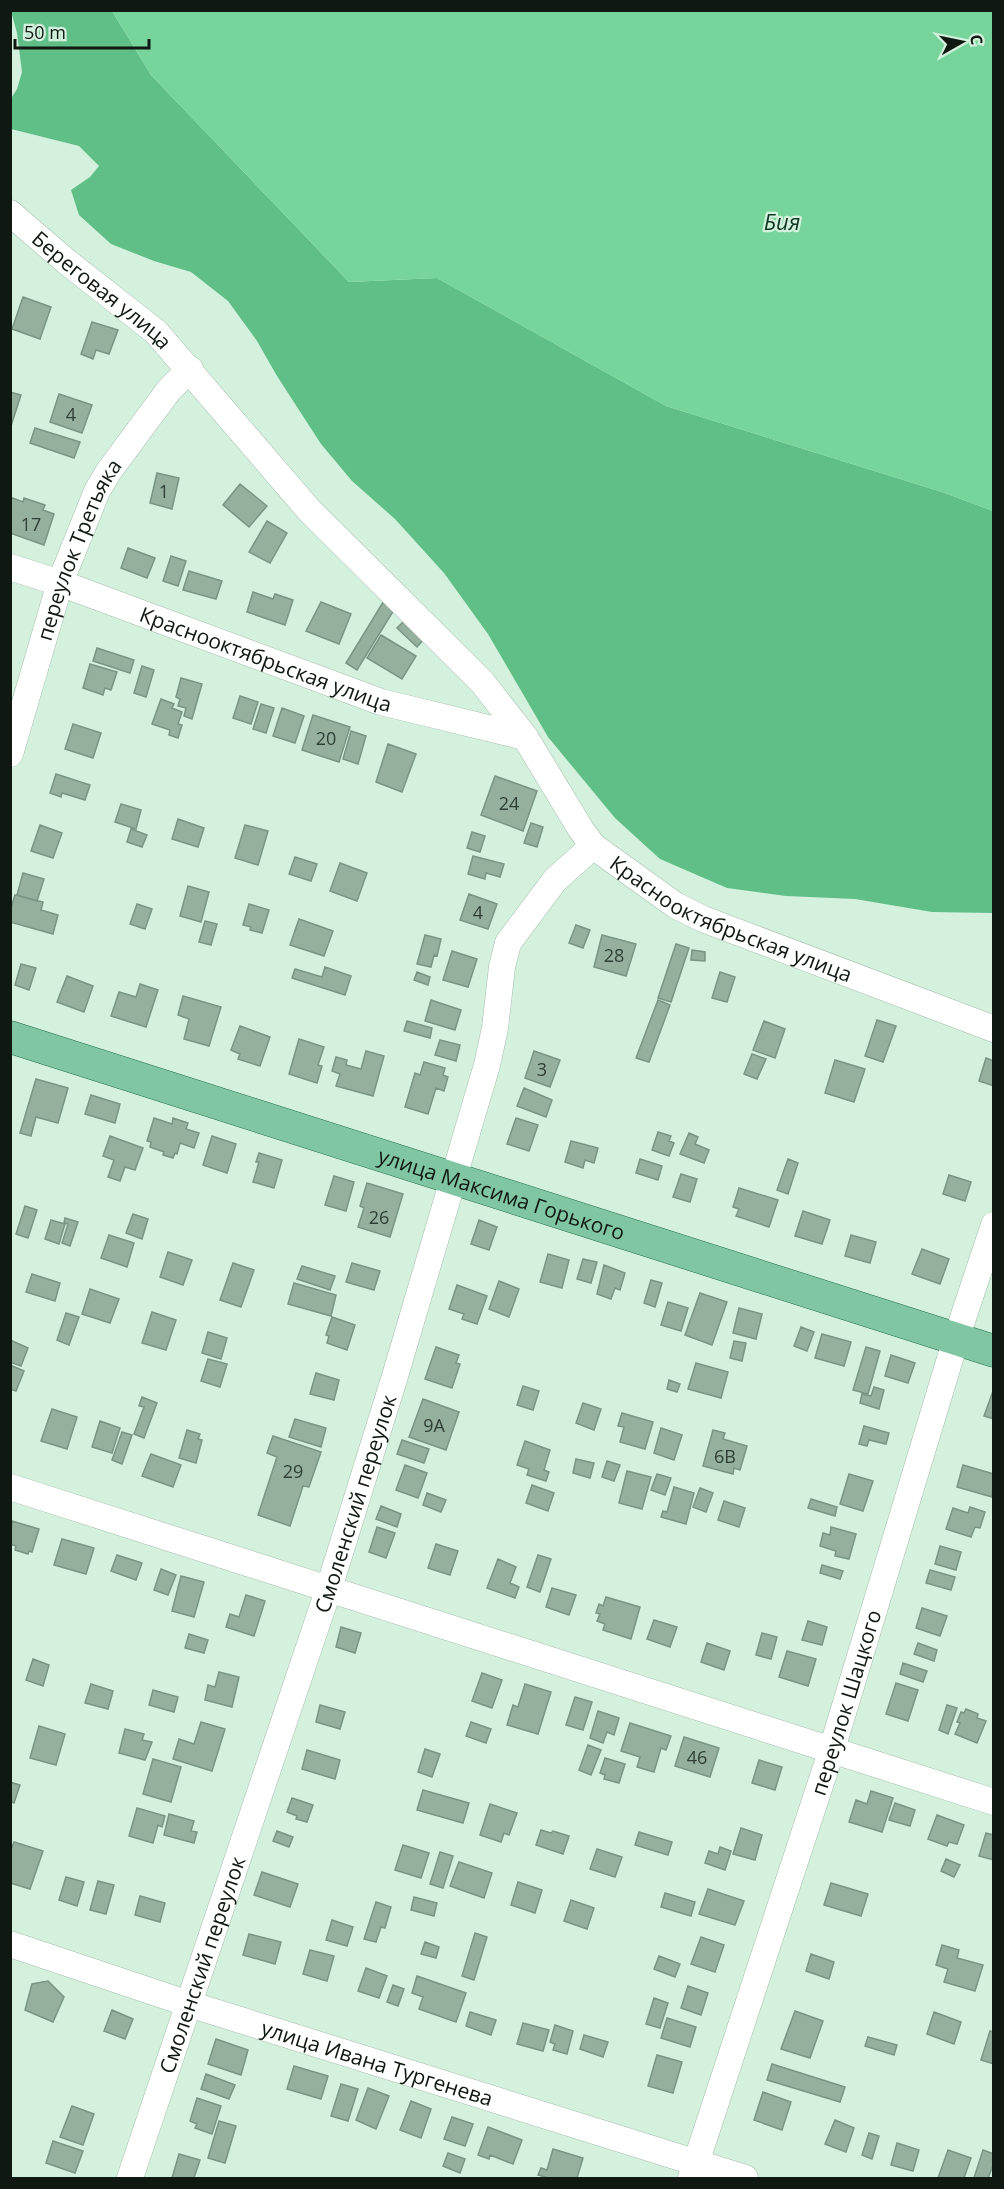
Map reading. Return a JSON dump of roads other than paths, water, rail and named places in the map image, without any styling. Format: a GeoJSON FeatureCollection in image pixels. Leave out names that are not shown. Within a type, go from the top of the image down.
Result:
{"type":"FeatureCollection","features":[{"type":"Feature","properties":{"kind":"main road","name":"улица Максима Горького"},"geometry":{"type":"LineString","coordinates":[[10,1037],[993,1351]]}},
{"type":"Feature","properties":{"kind":"street","name":"Береговая улица"},"geometry":{"type":"LineString","coordinates":[[10,213],[67,262],[156,332],[190,369]]}},
{"type":"Feature","properties":{"kind":"street","name":"переулок Третьяка"},"geometry":{"type":"LineString","coordinates":[[10,754],[60,583],[103,481],[169,390],[190,369]]}},
{"type":"Feature","properties":{"kind":"street","name":"Краснооктябрьская улица"},"geometry":{"type":"LineString","coordinates":[[190,369],[208,394],[309,510],[482,682],[525,737],[579,828],[593,846],[675,904],[703,919],[993,1029]]}},
{"type":"Feature","properties":{"kind":"street","name":"Краснооктябрьская улица"},"geometry":{"type":"LineString","coordinates":[[10,567],[60,583],[381,702],[525,737]]}},
{"type":"Feature","properties":{"kind":"street","name":"Смоленский переулок"},"geometry":{"type":"LineString","coordinates":[[130,2178],[329,1588],[487,1065],[508,943],[555,880],[593,846]]}},
{"type":"Feature","properties":{"kind":"street","name":"переулок Шацкого"},"geometry":{"type":"LineString","coordinates":[[693,2171],[832,1749],[956,1339],[993,1225]]}},
{"type":"Feature","properties":{"kind":"street"},"geometry":{"type":"LineString","coordinates":[[10,1487],[993,1802]]}},
{"type":"Feature","properties":{"kind":"street","name":"улица Ивана Тургенева"},"geometry":{"type":"LineString","coordinates":[[10,1944],[693,2171],[745,2178]]}},
{"type":"Feature","properties":{"kind":"water","name":"Бия"},"geometry":{"type":"Polygon","coordinates":[[[112,11],[993,11],[993,511],[942,492],[666,406],[437,278],[349,282],[151,75],[112,11]]]}}]}
